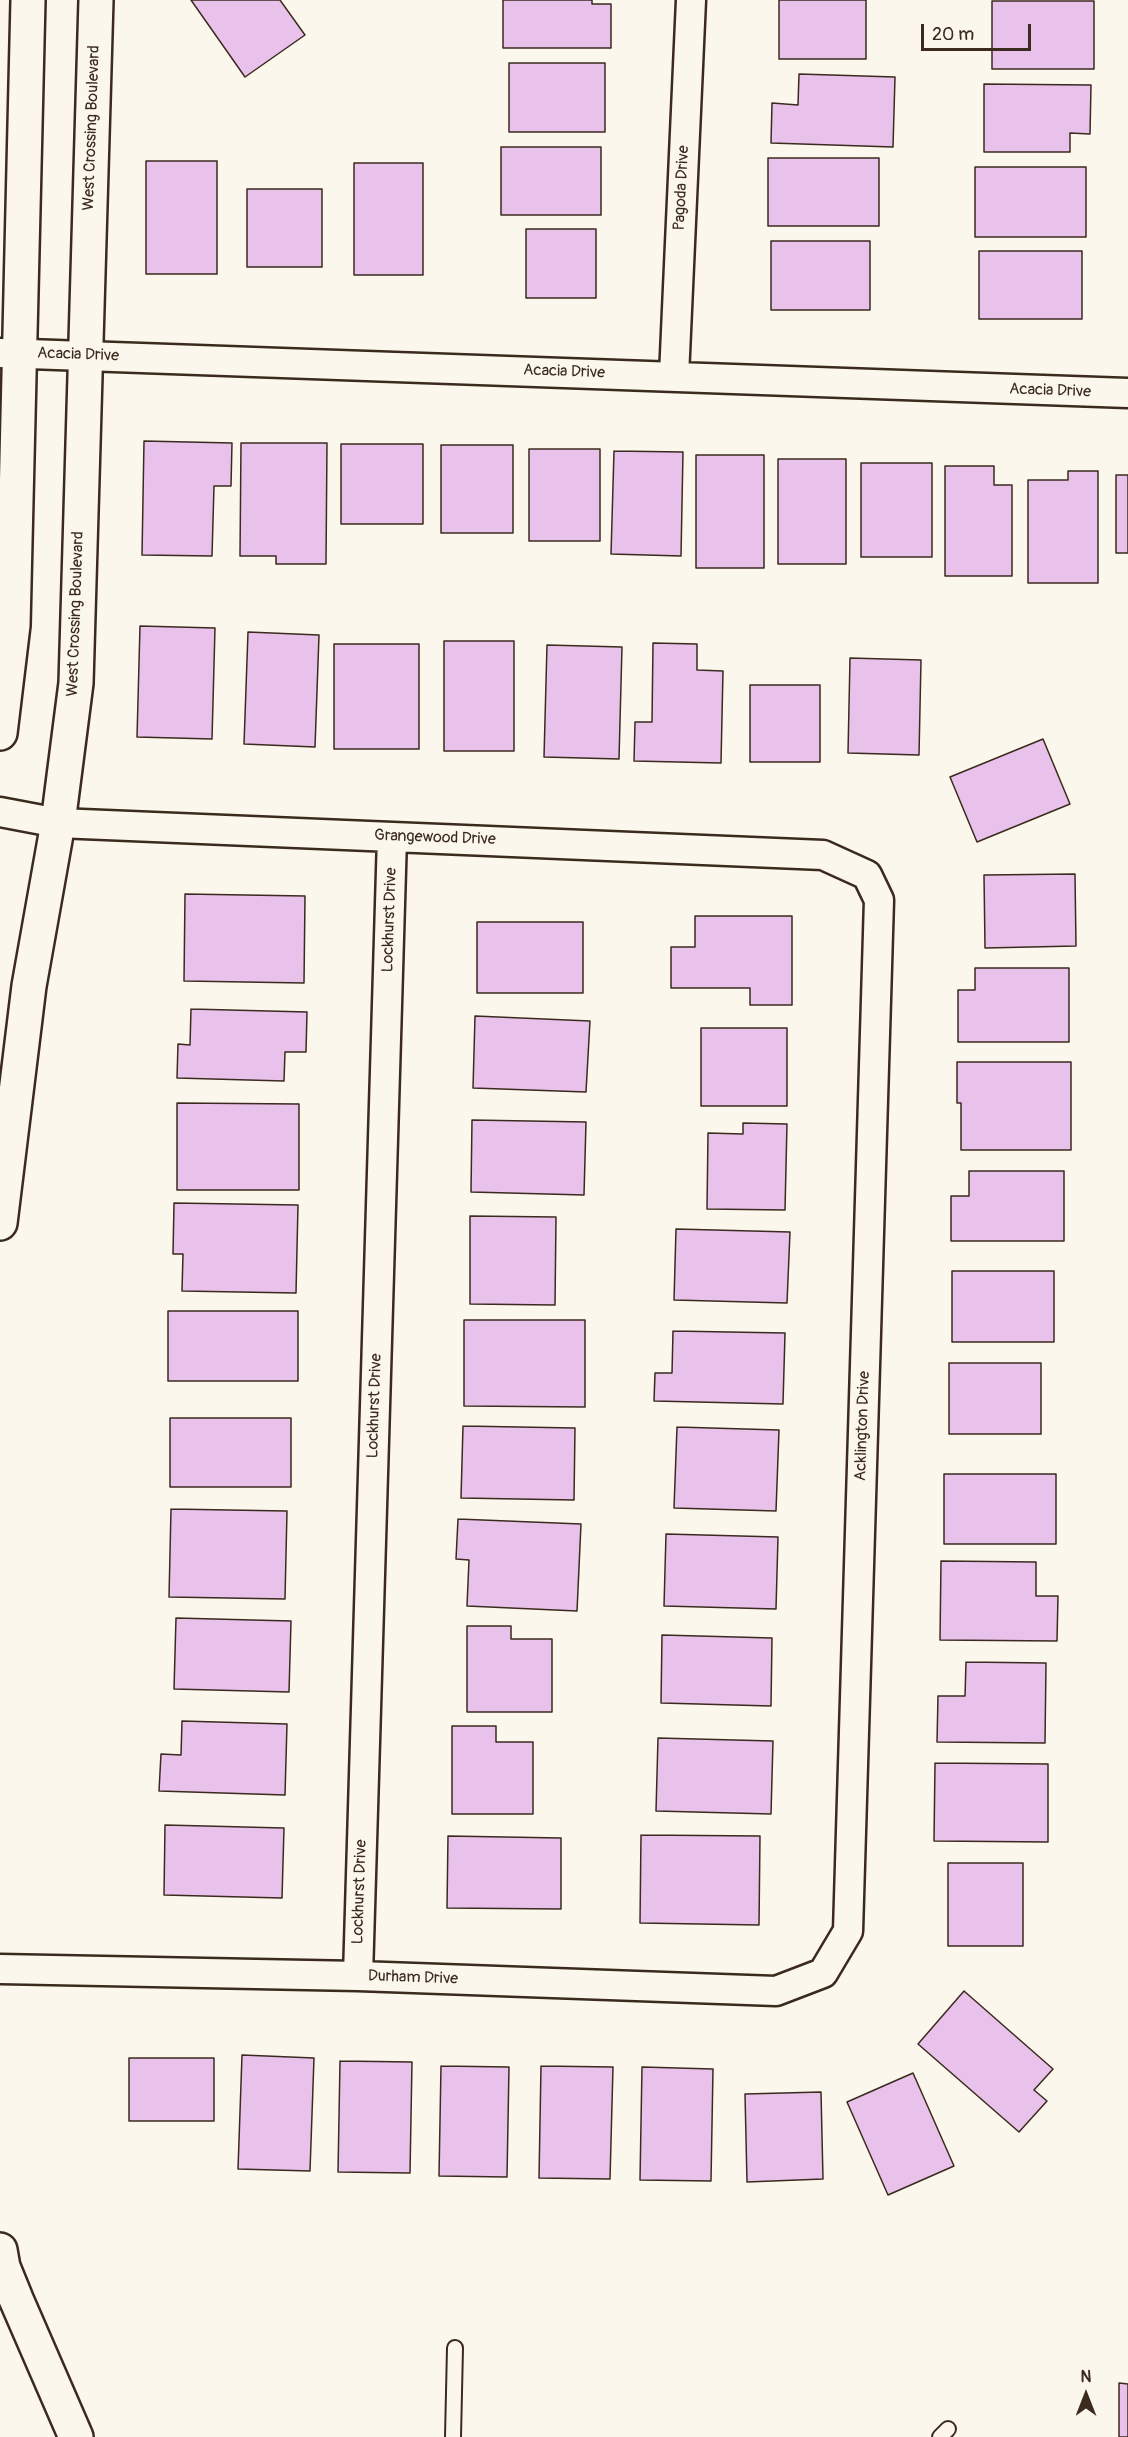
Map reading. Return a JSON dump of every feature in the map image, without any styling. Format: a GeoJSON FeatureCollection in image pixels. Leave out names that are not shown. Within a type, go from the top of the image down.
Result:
{"type":"FeatureCollection","features":[{"type":"Feature","properties":{"kind":"street"},"geometry":{"type":"LineString","coordinates":[[0,733],[13,625],[9,353],[28,0]]}},
{"type":"Feature","properties":{"kind":"street","name":"West Crossing Boulevard"},"geometry":{"type":"LineString","coordinates":[[0,1223],[29,986],[58,823],[76,683],[96,0]]}},
{"type":"Feature","properties":{"kind":"street","name":"Pagoda Drive"},"geometry":{"type":"LineString","coordinates":[[674,376],[691,0]]}},
{"type":"Feature","properties":{"kind":"street","name":"Acacia Drive"},"geometry":{"type":"LineString","coordinates":[[9,353],[1128,393]]}},
{"type":"Feature","properties":{"kind":"street","name":"Grangewood Drive"},"geometry":{"type":"LineString","coordinates":[[0,812],[58,823],[823,855],[867,875]]}},
{"type":"Feature","properties":{"kind":"street","name":"Lockhurst Drive"},"geometry":{"type":"LineString","coordinates":[[358,1976],[392,837]]}},
{"type":"Feature","properties":{"kind":"street","name":"Acklington Drive"},"geometry":{"type":"LineString","coordinates":[[823,1973],[848,1931],[879,900],[867,875]]}},
{"type":"Feature","properties":{"kind":"street","name":"Durham Drive"},"geometry":{"type":"LineString","coordinates":[[0,1969],[358,1976],[776,1991],[823,1973]]}},
{"type":"Feature","properties":{"kind":"street"},"geometry":{"type":"LineString","coordinates":[[0,2250],[3,2267],[16,2299],[76,2437]]}},
{"type":"Feature","properties":{"kind":"lane"},"geometry":{"type":"LineString","coordinates":[[453,2437],[455,2348]]}},
{"type":"Feature","properties":{"kind":"building"},"geometry":{"type":"Polygon","coordinates":[[[191,0],[280,0],[305,35],[245,77],[191,0]]]}},
{"type":"Feature","properties":{"kind":"building"},"geometry":{"type":"Polygon","coordinates":[[[503,0],[592,0],[592,4],[611,4],[611,48],[503,48],[503,0]]]}},
{"type":"Feature","properties":{"kind":"building"},"geometry":{"type":"Polygon","coordinates":[[[779,0],[866,0],[866,59],[779,59],[779,0]]]}},
{"type":"Feature","properties":{"kind":"building"},"geometry":{"type":"Polygon","coordinates":[[[992,1],[1094,1],[1094,69],[992,69],[992,1]]]}},
{"type":"Feature","properties":{"kind":"building"},"geometry":{"type":"Polygon","coordinates":[[[509,63],[605,63],[605,132],[509,132],[509,63]]]}},
{"type":"Feature","properties":{"kind":"building"},"geometry":{"type":"Polygon","coordinates":[[[799,74],[895,77],[893,147],[771,143],[772,103],[798,105],[799,74]]]}},
{"type":"Feature","properties":{"kind":"building"},"geometry":{"type":"Polygon","coordinates":[[[984,84],[1091,85],[1090,134],[1070,133],[1070,152],[984,152],[984,84]]]}},
{"type":"Feature","properties":{"kind":"building"},"geometry":{"type":"Polygon","coordinates":[[[501,147],[601,147],[601,215],[501,215],[501,147]]]}},
{"type":"Feature","properties":{"kind":"building"},"geometry":{"type":"Polygon","coordinates":[[[768,158],[879,158],[879,226],[768,226],[768,158]]]}},
{"type":"Feature","properties":{"kind":"building"},"geometry":{"type":"Polygon","coordinates":[[[146,161],[217,161],[217,274],[146,274],[146,161]]]}},
{"type":"Feature","properties":{"kind":"building"},"geometry":{"type":"Polygon","coordinates":[[[354,163],[423,163],[423,275],[354,275],[354,163]]]}},
{"type":"Feature","properties":{"kind":"building"},"geometry":{"type":"Polygon","coordinates":[[[975,167],[1086,167],[1086,237],[975,237],[975,167]]]}},
{"type":"Feature","properties":{"kind":"building"},"geometry":{"type":"Polygon","coordinates":[[[247,189],[322,189],[322,267],[247,267],[247,189]]]}},
{"type":"Feature","properties":{"kind":"building"},"geometry":{"type":"Polygon","coordinates":[[[526,229],[596,229],[596,298],[526,298],[526,229]]]}},
{"type":"Feature","properties":{"kind":"building"},"geometry":{"type":"Polygon","coordinates":[[[771,241],[870,241],[870,310],[771,310],[771,241]]]}},
{"type":"Feature","properties":{"kind":"building"},"geometry":{"type":"Polygon","coordinates":[[[979,251],[1082,251],[1082,319],[979,319],[979,251]]]}},
{"type":"Feature","properties":{"kind":"building"},"geometry":{"type":"Polygon","coordinates":[[[144,441],[232,443],[231,486],[214,486],[212,556],[142,555],[144,441]]]}},
{"type":"Feature","properties":{"kind":"building"},"geometry":{"type":"Polygon","coordinates":[[[241,443],[327,443],[326,564],[276,564],[276,556],[240,556],[241,443]]]}},
{"type":"Feature","properties":{"kind":"building"},"geometry":{"type":"Polygon","coordinates":[[[341,444],[423,444],[423,524],[341,524],[341,444]]]}},
{"type":"Feature","properties":{"kind":"building"},"geometry":{"type":"Polygon","coordinates":[[[441,445],[513,445],[513,533],[441,533],[441,445]]]}},
{"type":"Feature","properties":{"kind":"building"},"geometry":{"type":"Polygon","coordinates":[[[529,449],[600,449],[600,541],[529,541],[529,449]]]}},
{"type":"Feature","properties":{"kind":"building"},"geometry":{"type":"Polygon","coordinates":[[[614,451],[683,452],[681,556],[611,554],[614,451]]]}},
{"type":"Feature","properties":{"kind":"building"},"geometry":{"type":"Polygon","coordinates":[[[696,455],[764,455],[764,568],[696,568],[696,455]]]}},
{"type":"Feature","properties":{"kind":"building"},"geometry":{"type":"Polygon","coordinates":[[[778,459],[846,459],[846,564],[778,564],[778,459]]]}},
{"type":"Feature","properties":{"kind":"building"},"geometry":{"type":"Polygon","coordinates":[[[861,463],[932,463],[932,557],[861,557],[861,463]]]}},
{"type":"Feature","properties":{"kind":"building"},"geometry":{"type":"Polygon","coordinates":[[[945,466],[994,466],[994,485],[1012,485],[1012,576],[945,576],[945,466]]]}},
{"type":"Feature","properties":{"kind":"building"},"geometry":{"type":"Polygon","coordinates":[[[1068,471],[1098,471],[1098,583],[1028,583],[1028,480],[1068,480],[1068,471]]]}},
{"type":"Feature","properties":{"kind":"building"},"geometry":{"type":"Polygon","coordinates":[[[1116,475],[1128,475],[1128,553],[1116,553],[1116,475]]]}},
{"type":"Feature","properties":{"kind":"building"},"geometry":{"type":"Polygon","coordinates":[[[140,626],[215,628],[212,739],[137,737],[140,626]]]}},
{"type":"Feature","properties":{"kind":"building"},"geometry":{"type":"Polygon","coordinates":[[[248,632],[319,635],[315,747],[244,744],[248,632]]]}},
{"type":"Feature","properties":{"kind":"building"},"geometry":{"type":"Polygon","coordinates":[[[444,641],[514,641],[514,751],[444,751],[444,641]]]}},
{"type":"Feature","properties":{"kind":"building"},"geometry":{"type":"Polygon","coordinates":[[[653,643],[697,644],[697,670],[723,671],[721,763],[634,761],[635,722],[652,722],[653,643]]]}},
{"type":"Feature","properties":{"kind":"building"},"geometry":{"type":"Polygon","coordinates":[[[334,644],[419,644],[419,749],[334,749],[334,644]]]}},
{"type":"Feature","properties":{"kind":"building"},"geometry":{"type":"Polygon","coordinates":[[[547,645],[622,647],[619,759],[544,757],[547,645]]]}},
{"type":"Feature","properties":{"kind":"building"},"geometry":{"type":"Polygon","coordinates":[[[850,658],[921,660],[919,755],[848,753],[850,658]]]}},
{"type":"Feature","properties":{"kind":"building"},"geometry":{"type":"Polygon","coordinates":[[[750,685],[820,685],[820,762],[750,762],[750,685]]]}},
{"type":"Feature","properties":{"kind":"building"},"geometry":{"type":"Polygon","coordinates":[[[1043,739],[1070,804],[977,842],[950,777],[1043,739]]]}},
{"type":"Feature","properties":{"kind":"building"},"geometry":{"type":"Polygon","coordinates":[[[1075,874],[1076,946],[985,948],[984,875],[1075,874]]]}},
{"type":"Feature","properties":{"kind":"building"},"geometry":{"type":"Polygon","coordinates":[[[185,894],[305,896],[304,983],[184,981],[185,894]]]}},
{"type":"Feature","properties":{"kind":"building"},"geometry":{"type":"Polygon","coordinates":[[[695,916],[792,916],[792,1005],[750,1005],[750,988],[671,988],[671,947],[695,947],[695,916]]]}},
{"type":"Feature","properties":{"kind":"building"},"geometry":{"type":"Polygon","coordinates":[[[477,922],[583,922],[583,993],[477,993],[477,922]]]}},
{"type":"Feature","properties":{"kind":"building"},"geometry":{"type":"Polygon","coordinates":[[[975,968],[1069,968],[1069,1042],[958,1042],[958,990],[975,990],[975,968]]]}},
{"type":"Feature","properties":{"kind":"building"},"geometry":{"type":"Polygon","coordinates":[[[191,1009],[307,1012],[306,1052],[285,1052],[284,1081],[177,1078],[178,1044],[190,1045],[191,1009]]]}},
{"type":"Feature","properties":{"kind":"building"},"geometry":{"type":"Polygon","coordinates":[[[475,1016],[590,1021],[586,1092],[473,1088],[475,1016]]]}},
{"type":"Feature","properties":{"kind":"building"},"geometry":{"type":"Polygon","coordinates":[[[701,1028],[787,1028],[787,1106],[701,1106],[701,1028]]]}},
{"type":"Feature","properties":{"kind":"building"},"geometry":{"type":"Polygon","coordinates":[[[957,1062],[1071,1062],[1071,1150],[961,1150],[961,1103],[957,1103],[957,1062]]]}},
{"type":"Feature","properties":{"kind":"building"},"geometry":{"type":"Polygon","coordinates":[[[177,1103],[299,1104],[299,1190],[177,1190],[177,1103]]]}},
{"type":"Feature","properties":{"kind":"building"},"geometry":{"type":"Polygon","coordinates":[[[472,1120],[586,1122],[584,1195],[471,1192],[472,1120]]]}},
{"type":"Feature","properties":{"kind":"building"},"geometry":{"type":"Polygon","coordinates":[[[743,1123],[787,1124],[785,1210],[707,1209],[708,1133],[743,1134],[743,1123]]]}},
{"type":"Feature","properties":{"kind":"building"},"geometry":{"type":"Polygon","coordinates":[[[969,1171],[1064,1171],[1064,1241],[951,1241],[951,1196],[969,1196],[969,1171]]]}},
{"type":"Feature","properties":{"kind":"building"},"geometry":{"type":"Polygon","coordinates":[[[174,1203],[298,1205],[296,1293],[182,1291],[183,1254],[173,1254],[174,1203]]]}},
{"type":"Feature","properties":{"kind":"building"},"geometry":{"type":"Polygon","coordinates":[[[470,1216],[556,1217],[555,1305],[470,1304],[470,1216]]]}},
{"type":"Feature","properties":{"kind":"building"},"geometry":{"type":"Polygon","coordinates":[[[676,1229],[790,1232],[787,1303],[674,1300],[676,1229]]]}},
{"type":"Feature","properties":{"kind":"building"},"geometry":{"type":"Polygon","coordinates":[[[952,1271],[1054,1271],[1054,1342],[952,1342],[952,1271]]]}},
{"type":"Feature","properties":{"kind":"building"},"geometry":{"type":"Polygon","coordinates":[[[168,1311],[298,1311],[298,1381],[168,1381],[168,1311]]]}},
{"type":"Feature","properties":{"kind":"building"},"geometry":{"type":"Polygon","coordinates":[[[464,1320],[585,1320],[585,1407],[464,1406],[464,1320]]]}},
{"type":"Feature","properties":{"kind":"building"},"geometry":{"type":"Polygon","coordinates":[[[673,1331],[785,1333],[783,1404],[654,1401],[655,1373],[672,1373],[673,1331]]]}},
{"type":"Feature","properties":{"kind":"building"},"geometry":{"type":"Polygon","coordinates":[[[949,1363],[1041,1363],[1041,1434],[949,1434],[949,1363]]]}},
{"type":"Feature","properties":{"kind":"building"},"geometry":{"type":"Polygon","coordinates":[[[170,1418],[291,1418],[291,1487],[170,1487],[170,1418]]]}},
{"type":"Feature","properties":{"kind":"building"},"geometry":{"type":"Polygon","coordinates":[[[463,1426],[575,1428],[574,1500],[461,1498],[463,1426]]]}},
{"type":"Feature","properties":{"kind":"building"},"geometry":{"type":"Polygon","coordinates":[[[677,1427],[779,1430],[776,1511],[674,1508],[677,1427]]]}},
{"type":"Feature","properties":{"kind":"building"},"geometry":{"type":"Polygon","coordinates":[[[944,1474],[1056,1474],[1056,1544],[944,1544],[944,1474]]]}},
{"type":"Feature","properties":{"kind":"building"},"geometry":{"type":"Polygon","coordinates":[[[171,1509],[287,1511],[285,1599],[169,1597],[171,1509]]]}},
{"type":"Feature","properties":{"kind":"building"},"geometry":{"type":"Polygon","coordinates":[[[458,1519],[581,1524],[577,1611],[467,1606],[469,1560],[456,1559],[458,1519]]]}},
{"type":"Feature","properties":{"kind":"building"},"geometry":{"type":"Polygon","coordinates":[[[666,1534],[778,1537],[776,1609],[664,1606],[666,1534]]]}},
{"type":"Feature","properties":{"kind":"building"},"geometry":{"type":"Polygon","coordinates":[[[941,1561],[1036,1562],[1036,1596],[1058,1596],[1057,1641],[940,1640],[941,1561]]]}},
{"type":"Feature","properties":{"kind":"building"},"geometry":{"type":"Polygon","coordinates":[[[176,1618],[291,1621],[289,1692],[174,1689],[176,1618]]]}},
{"type":"Feature","properties":{"kind":"building"},"geometry":{"type":"Polygon","coordinates":[[[467,1626],[511,1626],[511,1639],[552,1639],[552,1712],[467,1712],[467,1626]]]}},
{"type":"Feature","properties":{"kind":"building"},"geometry":{"type":"Polygon","coordinates":[[[662,1635],[772,1638],[771,1706],[661,1703],[662,1635]]]}},
{"type":"Feature","properties":{"kind":"building"},"geometry":{"type":"Polygon","coordinates":[[[966,1662],[1046,1663],[1045,1743],[937,1742],[938,1696],[965,1696],[966,1662]]]}},
{"type":"Feature","properties":{"kind":"building"},"geometry":{"type":"Polygon","coordinates":[[[182,1721],[287,1724],[285,1795],[159,1791],[161,1754],[181,1755],[182,1721]]]}},
{"type":"Feature","properties":{"kind":"building"},"geometry":{"type":"Polygon","coordinates":[[[452,1726],[496,1726],[496,1742],[533,1742],[533,1814],[452,1814],[452,1726]]]}},
{"type":"Feature","properties":{"kind":"building"},"geometry":{"type":"Polygon","coordinates":[[[658,1738],[773,1741],[771,1814],[656,1811],[658,1738]]]}},
{"type":"Feature","properties":{"kind":"building"},"geometry":{"type":"Polygon","coordinates":[[[935,1763],[1048,1764],[1048,1842],[934,1841],[935,1763]]]}},
{"type":"Feature","properties":{"kind":"building"},"geometry":{"type":"Polygon","coordinates":[[[165,1825],[284,1828],[282,1898],[164,1895],[165,1825]]]}},
{"type":"Feature","properties":{"kind":"building"},"geometry":{"type":"Polygon","coordinates":[[[641,1835],[760,1836],[759,1925],[640,1923],[641,1835]]]}},
{"type":"Feature","properties":{"kind":"building"},"geometry":{"type":"Polygon","coordinates":[[[448,1836],[561,1838],[561,1909],[447,1908],[448,1836]]]}},
{"type":"Feature","properties":{"kind":"building"},"geometry":{"type":"Polygon","coordinates":[[[948,1863],[1023,1863],[1023,1946],[948,1946],[948,1863]]]}},
{"type":"Feature","properties":{"kind":"building"},"geometry":{"type":"Polygon","coordinates":[[[964,1991],[1053,2069],[1034,2090],[1047,2101],[1019,2132],[918,2044],[964,1991]]]}},
{"type":"Feature","properties":{"kind":"building"},"geometry":{"type":"Polygon","coordinates":[[[242,2055],[314,2058],[310,2171],[238,2169],[242,2055]]]}},
{"type":"Feature","properties":{"kind":"building"},"geometry":{"type":"Polygon","coordinates":[[[129,2058],[214,2058],[214,2121],[129,2121],[129,2058]]]}},
{"type":"Feature","properties":{"kind":"building"},"geometry":{"type":"Polygon","coordinates":[[[340,2061],[412,2062],[410,2173],[338,2172],[340,2061]]]}},
{"type":"Feature","properties":{"kind":"building"},"geometry":{"type":"Polygon","coordinates":[[[441,2066],[509,2067],[507,2177],[439,2176],[441,2066]]]}},
{"type":"Feature","properties":{"kind":"building"},"geometry":{"type":"Polygon","coordinates":[[[541,2066],[613,2067],[610,2179],[539,2178],[541,2066]]]}},
{"type":"Feature","properties":{"kind":"building"},"geometry":{"type":"Polygon","coordinates":[[[642,2067],[713,2069],[711,2181],[640,2180],[642,2067]]]}},
{"type":"Feature","properties":{"kind":"building"},"geometry":{"type":"Polygon","coordinates":[[[913,2073],[954,2166],[888,2195],[847,2102],[913,2073]]]}},
{"type":"Feature","properties":{"kind":"building"},"geometry":{"type":"Polygon","coordinates":[[[821,2092],[823,2179],[747,2182],[745,2094],[821,2092]]]}},
{"type":"Feature","properties":{"kind":"building"},"geometry":{"type":"Polygon","coordinates":[[[1119,2383],[1128,2384],[1128,2437],[1119,2437],[1119,2383]]]}}]}
